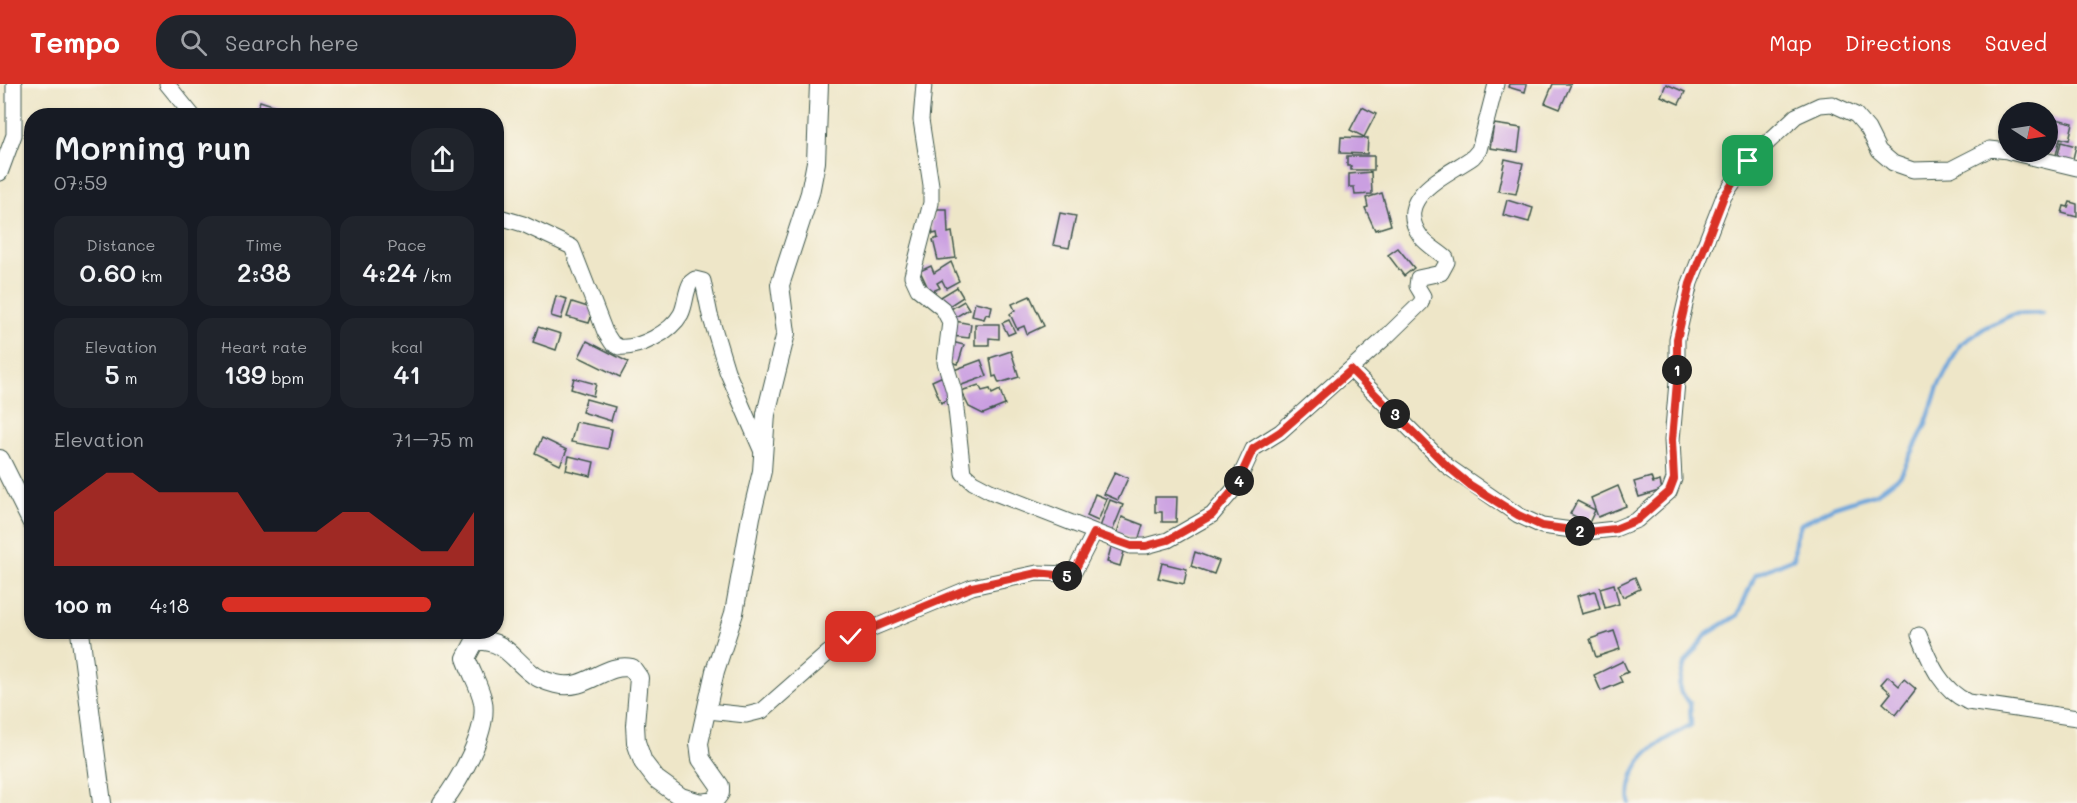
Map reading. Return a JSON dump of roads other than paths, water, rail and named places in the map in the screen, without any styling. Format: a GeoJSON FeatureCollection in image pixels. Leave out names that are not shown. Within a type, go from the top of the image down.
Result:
{"type":"FeatureCollection","features":[{"type":"Feature","properties":{"kind":"street"},"geometry":{"type":"LineString","coordinates":[[0,173],[14,135],[14,84]]}},
{"type":"Feature","properties":{"kind":"street"},"geometry":{"type":"LineString","coordinates":[[167,84],[186,108]]}},
{"type":"Feature","properties":{"kind":"street"},"geometry":{"type":"LineString","coordinates":[[442,803],[454,788],[484,716],[482,695],[466,658],[475,641],[483,641],[508,649],[529,672],[547,681],[568,686],[580,685],[617,668],[632,668],[639,678],[635,725],[636,742],[643,762],[668,790],[701,803],[716,799],[720,790],[719,783],[701,759],[699,749],[715,671],[734,613],[763,454],[766,414],[786,333],[780,285],[810,193],[816,162],[819,84]]}},
{"type":"Feature","properties":{"kind":"street"},"geometry":{"type":"LineString","coordinates":[[924,84],[921,120],[931,184],[930,204],[912,276],[918,290],[943,309],[950,322],[945,362],[954,391],[963,473],[973,482],[990,491],[1131,546],[1146,546],[1168,540],[1212,515],[1235,488],[1253,449],[1280,432],[1351,370],[1421,303],[1423,296],[1416,286],[1418,278],[1441,273],[1446,266],[1446,258],[1422,237],[1412,217],[1413,206],[1420,192],[1473,157],[1479,150],[1496,84]]}},
{"type":"Feature","properties":{"kind":"street"},"geometry":{"type":"LineString","coordinates":[[1351,370],[1447,466],[1470,485],[1518,515],[1542,526],[1587,532],[1615,529],[1637,520],[1669,492],[1677,339],[1688,295],[1724,196],[1748,161],[1796,116],[1820,105],[1832,104],[1856,115],[1868,129],[1879,152],[1893,163],[1913,170],[1931,172],[1951,169],[1990,149],[1998,150]]}},
{"type":"Feature","properties":{"kind":"street"},"geometry":{"type":"LineString","coordinates":[[2053,162],[2077,168]]}},
{"type":"Feature","properties":{"kind":"street"},"geometry":{"type":"LineString","coordinates":[[504,218],[523,224],[572,247],[605,333],[612,343],[619,347],[651,339],[671,326],[682,313],[691,282],[695,279],[703,281],[710,315],[727,371],[763,454]]}},
{"type":"Feature","properties":{"kind":"street"},"geometry":{"type":"LineString","coordinates":[[0,459],[24,507]]}},
{"type":"Feature","properties":{"kind":"street"},"geometry":{"type":"LineString","coordinates":[[708,711],[746,715],[762,711],[841,643],[972,587],[1037,573],[1067,576],[1073,574],[1094,533]]}},
{"type":"Feature","properties":{"kind":"street"},"geometry":{"type":"LineString","coordinates":[[1918,635],[1936,673],[1957,697],[1968,702],[2077,718]]}},
{"type":"Feature","properties":{"kind":"street"},"geometry":{"type":"LineString","coordinates":[[81,639],[102,803]]}},
{"type":"Feature","properties":{"kind":"waterway"},"geometry":{"type":"LineString","coordinates":[[1630,803],[1633,775],[1646,755],[1656,746],[1691,725],[1690,703],[1681,693],[1679,686],[1684,665],[1707,634],[1738,615],[1755,575],[1794,558],[1795,541],[1801,524],[1833,507],[1877,493],[1901,475],[1925,426],[1938,387],[1960,345],[1986,327],[2014,314],[2043,313]]}}]}
